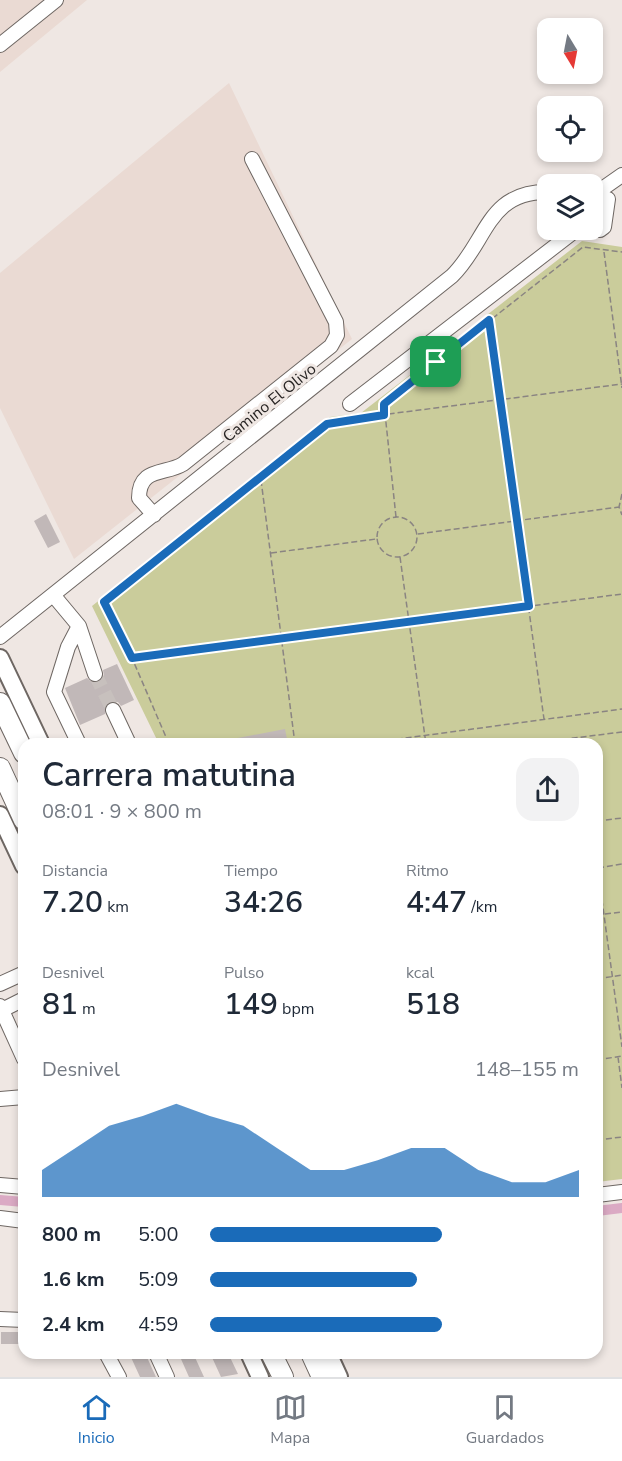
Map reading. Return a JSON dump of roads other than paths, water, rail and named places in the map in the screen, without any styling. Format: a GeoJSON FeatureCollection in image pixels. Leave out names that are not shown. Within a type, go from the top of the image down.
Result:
{"type":"FeatureCollection","features":[{"type":"Feature","properties":{"kind":"highway"},"geometry":{"type":"LineString","coordinates":[[0,704],[18,741]]}},
{"type":"Feature","properties":{"kind":"highway"},"geometry":{"type":"LineString","coordinates":[[0,768],[18,807]]}},
{"type":"Feature","properties":{"kind":"highway"},"geometry":{"type":"LineString","coordinates":[[275,1359],[283,1377]]}},
{"type":"Feature","properties":{"kind":"highway"},"geometry":{"type":"LineString","coordinates":[[314,1359],[322,1377]]}},
{"type":"Feature","properties":{"kind":"main road"},"geometry":{"type":"LineString","coordinates":[[0,658],[38,738]]}},
{"type":"Feature","properties":{"kind":"main road"},"geometry":{"type":"LineString","coordinates":[[0,815],[18,853]]}},
{"type":"Feature","properties":{"kind":"main road"},"geometry":{"type":"LineString","coordinates":[[252,1359],[260,1377]]}},
{"type":"Feature","properties":{"kind":"main road"},"geometry":{"type":"LineString","coordinates":[[331,1359],[339,1377]]}},
{"type":"Feature","properties":{"kind":"street"},"geometry":{"type":"LineString","coordinates":[[0,45],[56,0]]}},
{"type":"Feature","properties":{"kind":"street"},"geometry":{"type":"LineString","coordinates":[[154,515],[139,498],[140,488],[145,478],[155,471],[173,469],[183,464],[331,346],[337,335],[336,322],[252,159]]}},
{"type":"Feature","properties":{"kind":"street"},"geometry":{"type":"LineString","coordinates":[[603,189],[622,176]]}},
{"type":"Feature","properties":{"kind":"street","name":"Camino El Olivo"},"geometry":{"type":"LineString","coordinates":[[0,637],[452,276],[465,262],[495,213],[507,201],[523,194],[537,193]]}},
{"type":"Feature","properties":{"kind":"street"},"geometry":{"type":"LineString","coordinates":[[603,198],[622,202]]}},
{"type":"Feature","properties":{"kind":"street"},"geometry":{"type":"LineString","coordinates":[[350,404],[576,230],[600,230],[604,226],[608,199]]}},
{"type":"Feature","properties":{"kind":"street"},"geometry":{"type":"LineString","coordinates":[[54,596],[79,626],[95,674]]}},
{"type":"Feature","properties":{"kind":"street"},"geometry":{"type":"LineString","coordinates":[[76,738],[54,692],[68,647],[79,626]]}},
{"type":"Feature","properties":{"kind":"street"},"geometry":{"type":"LineString","coordinates":[[113,710],[126,738]]}},
{"type":"Feature","properties":{"kind":"street"},"geometry":{"type":"LineString","coordinates":[[0,984],[18,976]]}},
{"type":"Feature","properties":{"kind":"street"},"geometry":{"type":"LineString","coordinates":[[18,1003],[2,1014],[18,1047]]}},
{"type":"Feature","properties":{"kind":"street"},"geometry":{"type":"LineString","coordinates":[[0,1099],[18,1099]]}},
{"type":"Feature","properties":{"kind":"street"},"geometry":{"type":"LineString","coordinates":[[0,1185],[18,1186]]}},
{"type":"Feature","properties":{"kind":"street"},"geometry":{"type":"LineString","coordinates":[[603,1194],[622,1192]]}},
{"type":"Feature","properties":{"kind":"street"},"geometry":{"type":"LineString","coordinates":[[0,1218],[18,1220]]}},
{"type":"Feature","properties":{"kind":"street"},"geometry":{"type":"LineString","coordinates":[[0,1319],[18,1320]]}},
{"type":"Feature","properties":{"kind":"street"},"geometry":{"type":"LineString","coordinates":[[109,1359],[119,1377]]}},
{"type":"Feature","properties":{"kind":"street"},"geometry":{"type":"LineString","coordinates":[[159,1359],[167,1377]]}},
{"type":"Feature","properties":{"kind":"waterway"},"geometry":{"type":"LineString","coordinates":[[0,1200],[18,1202]]}},
{"type":"Feature","properties":{"kind":"waterway"},"geometry":{"type":"LineString","coordinates":[[603,1210],[622,1208]]}},
{"type":"Feature","properties":{"kind":"tunnel"},"geometry":{"type":"LineString","coordinates":[[95,674],[113,710]]}}]}
